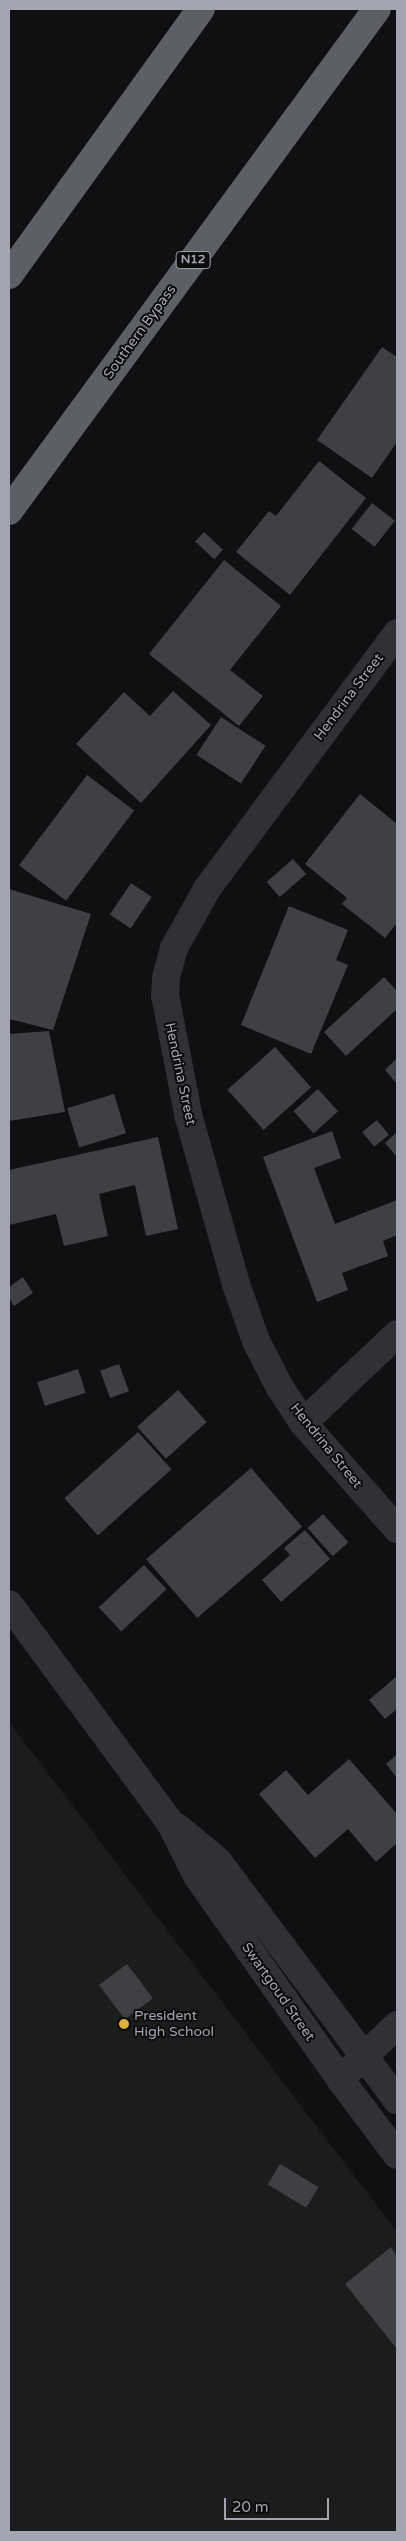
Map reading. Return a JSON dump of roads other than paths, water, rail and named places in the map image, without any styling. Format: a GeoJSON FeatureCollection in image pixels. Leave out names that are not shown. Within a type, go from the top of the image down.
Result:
{"type":"FeatureCollection","features":[{"type":"Feature","properties":{"kind":"highway"},"geometry":{"type":"LineString","coordinates":[[9,275],[201,9]]}},
{"type":"Feature","properties":{"kind":"highway","name":"Southern Bypass"},"geometry":{"type":"LineString","coordinates":[[9,511],[377,9]]}},
{"type":"Feature","properties":{"kind":"street","name":"Hendrina Street"},"geometry":{"type":"LineString","coordinates":[[397,633],[207,889],[174,948],[166,978],[167,1015],[189,1118],[236,1284],[256,1341],[279,1386],[303,1423],[397,1529]]}},
{"type":"Feature","properties":{"kind":"street"},"geometry":{"type":"LineString","coordinates":[[303,1423],[397,1334]]}},
{"type":"Feature","properties":{"kind":"street","name":"Swartgoud Street"},"geometry":{"type":"LineString","coordinates":[[9,1604],[170,1822],[197,1876],[340,2079],[397,2155]]}},
{"type":"Feature","properties":{"kind":"street","name":"Swartgoud Street"},"geometry":{"type":"LineString","coordinates":[[170,1822],[218,1861],[397,2100]]}},
{"type":"Feature","properties":{"kind":"street"},"geometry":{"type":"LineString","coordinates":[[340,2079],[397,2025]]}},
{"type":"Feature","properties":{"kind":"place","name":"President High School"},"geometry":{"type":"Point","coordinates":[124,2024]}}]}
